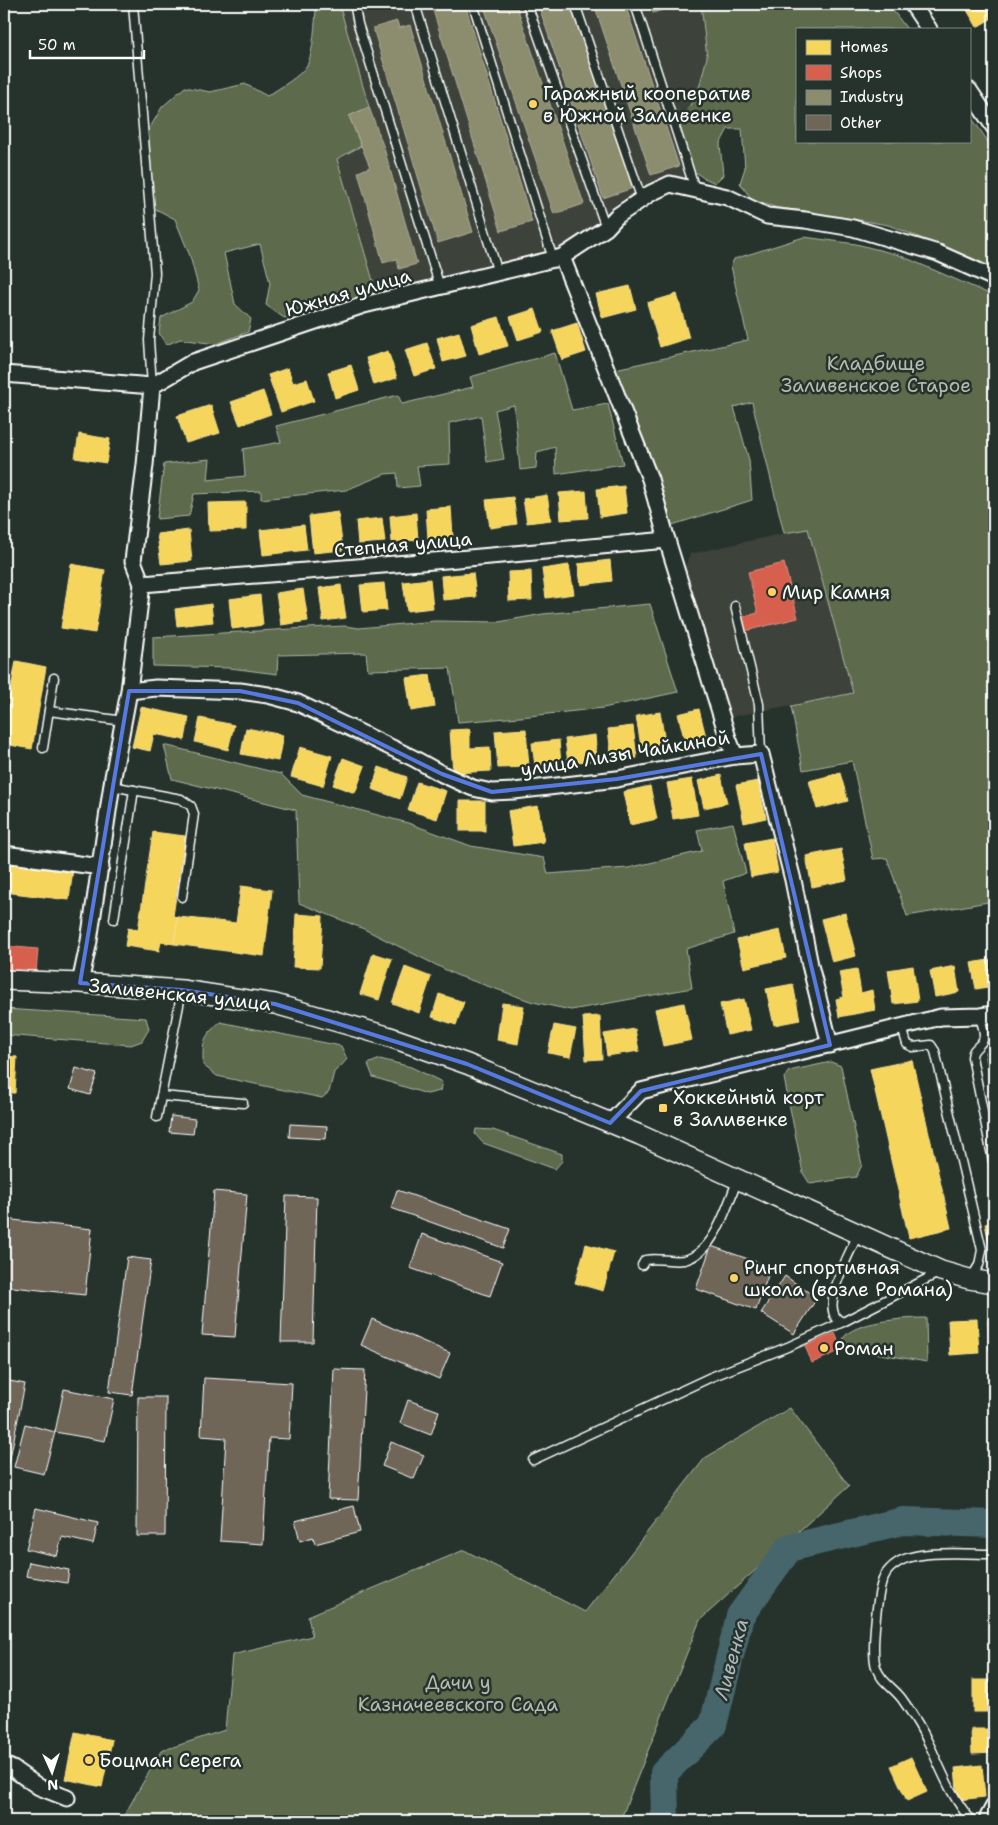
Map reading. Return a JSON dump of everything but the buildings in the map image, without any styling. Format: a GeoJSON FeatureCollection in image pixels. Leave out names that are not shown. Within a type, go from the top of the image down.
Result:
{"type":"FeatureCollection","features":[{"type":"Feature","properties":{"kind":"street"},"geometry":{"type":"LineString","coordinates":[[912,4],[928,28]]}},
{"type":"Feature","properties":{"kind":"street"},"geometry":{"type":"LineString","coordinates":[[970,91],[994,127]]}},
{"type":"Feature","properties":{"kind":"street","name":"Южная улица"},"geometry":{"type":"LineString","coordinates":[[152,386],[193,362],[364,305],[558,258],[606,228],[617,216],[670,184],[728,197],[767,216],[853,228],[938,253],[994,278]]}},
{"type":"Feature","properties":{"kind":"street"},"geometry":{"type":"LineString","coordinates":[[558,258],[650,479],[667,540],[735,756]]}},
{"type":"Feature","properties":{"kind":"street"},"geometry":{"type":"LineString","coordinates":[[4,374],[152,386],[145,466],[133,561],[142,584],[129,691],[112,786],[101,867],[80,982]]}},
{"type":"Feature","properties":{"kind":"street","name":"Степная улица"},"geometry":{"type":"LineString","coordinates":[[142,584],[667,540]]}},
{"type":"Feature","properties":{"kind":"street","name":"улица Лизы Чайкиной"},"geometry":{"type":"LineString","coordinates":[[129,691],[156,688],[240,691],[268,695],[298,703],[413,758],[442,774],[473,788],[492,792],[617,779],[735,756],[761,754]]}},
{"type":"Feature","properties":{"kind":"street"},"geometry":{"type":"LineString","coordinates":[[761,754],[793,880],[810,965],[830,1045]]}},
{"type":"Feature","properties":{"kind":"street"},"geometry":{"type":"LineString","coordinates":[[4,854],[101,867]]}},
{"type":"Feature","properties":{"kind":"street","name":"Заливенская улица"},"geometry":{"type":"LineString","coordinates":[[4,980],[80,982],[182,990],[275,1004],[387,1036],[467,1064],[640,1134],[941,1271],[969,1280],[994,1283]]}},
{"type":"Feature","properties":{"kind":"street"},"geometry":{"type":"LineString","coordinates":[[610,1123],[641,1091],[941,1017],[987,1015]]}},
{"type":"Feature","properties":{"kind":"street"},"geometry":{"type":"LineString","coordinates":[[4,1764],[39,1787],[67,1798]]}},
{"type":"Feature","properties":{"kind":"street"},"geometry":{"type":"LineString","coordinates":[[988,1821],[994,1806]]}},
{"type":"Feature","properties":{"kind":"lane"},"geometry":{"type":"LineString","coordinates":[[133,4],[155,273],[149,340],[152,386]]}},
{"type":"Feature","properties":{"kind":"lane"},"geometry":{"type":"LineString","coordinates":[[361,4],[355,8],[358,24],[440,286]]}},
{"type":"Feature","properties":{"kind":"lane"},"geometry":{"type":"LineString","coordinates":[[415,4],[498,273]]}},
{"type":"Feature","properties":{"kind":"lane"},"geometry":{"type":"LineString","coordinates":[[472,4],[558,258]]}},
{"type":"Feature","properties":{"kind":"lane"},"geometry":{"type":"LineString","coordinates":[[527,4],[606,228]]}},
{"type":"Feature","properties":{"kind":"lane"},"geometry":{"type":"LineString","coordinates":[[575,4],[642,200]]}},
{"type":"Feature","properties":{"kind":"lane"},"geometry":{"type":"LineString","coordinates":[[635,4],[695,189]]}},
{"type":"Feature","properties":{"kind":"lane"},"geometry":{"type":"LineString","coordinates":[[735,606],[759,704],[761,754]]}},
{"type":"Feature","properties":{"kind":"lane"},"geometry":{"type":"LineString","coordinates":[[44,748],[54,678]]}},
{"type":"Feature","properties":{"kind":"lane"},"geometry":{"type":"LineString","coordinates":[[49,711],[124,721]]}},
{"type":"Feature","properties":{"kind":"lane"},"geometry":{"type":"LineString","coordinates":[[112,786],[181,799],[193,810],[182,897]]}},
{"type":"Feature","properties":{"kind":"lane"},"geometry":{"type":"LineString","coordinates":[[114,919],[134,790]]}},
{"type":"Feature","properties":{"kind":"lane"},"geometry":{"type":"LineString","coordinates":[[156,1117],[182,990]]}},
{"type":"Feature","properties":{"kind":"lane"},"geometry":{"type":"LineString","coordinates":[[987,1015],[983,1040],[973,1051],[972,1056],[994,1166]]}},
{"type":"Feature","properties":{"kind":"lane"},"geometry":{"type":"LineString","coordinates":[[902,1026],[908,1044],[913,1047],[930,1045],[935,1051],[982,1250],[979,1266],[969,1280]]}},
{"type":"Feature","properties":{"kind":"lane"},"geometry":{"type":"LineString","coordinates":[[160,1096],[243,1103]]}},
{"type":"Feature","properties":{"kind":"lane"},"geometry":{"type":"LineString","coordinates":[[642,1264],[645,1260],[651,1258],[672,1261],[685,1260],[704,1249],[712,1240],[738,1179]]}},
{"type":"Feature","properties":{"kind":"lane"},"geometry":{"type":"LineString","coordinates":[[843,1322],[838,1321],[833,1314],[831,1309],[832,1297],[858,1234]]}},
{"type":"Feature","properties":{"kind":"lane"},"geometry":{"type":"LineString","coordinates":[[533,1460],[712,1377],[790,1346],[843,1322],[941,1271]]}},
{"type":"Feature","properties":{"kind":"lane"},"geometry":{"type":"LineString","coordinates":[[972,1821],[962,1810],[930,1746],[903,1701],[880,1676],[874,1655],[875,1628],[880,1588],[884,1575],[898,1562],[920,1554],[994,1554]]}},
{"type":"Feature","properties":{"kind":"highlighted area"},"geometry":{"type":"Polygon","coordinates":[[[129,691],[240,691],[298,703],[442,774],[492,792],[617,779],[761,754],[830,1045],[641,1091],[610,1123],[467,1064],[275,1004],[182,990],[80,983],[129,691]]]}},
{"type":"Feature","properties":{"kind":"shaded area"},"geometry":{"type":"Polygon","coordinates":[[[339,4],[701,4],[707,57],[698,92],[675,130],[695,189],[670,184],[578,247],[379,301],[337,159],[361,146],[349,116],[369,107],[339,4]]]}},
{"type":"Feature","properties":{"kind":"shaded area"},"geometry":{"type":"Polygon","coordinates":[[[808,528],[853,693],[726,718],[685,567],[690,554],[808,528]]]}},
{"type":"Feature","properties":{"kind":"green space"},"geometry":{"type":"Polygon","coordinates":[[[316,4],[339,4],[369,107],[349,116],[361,146],[337,159],[379,301],[365,298],[284,318],[266,305],[270,283],[260,244],[224,253],[235,304],[251,319],[248,332],[216,344],[180,339],[166,345],[159,333],[161,318],[192,302],[199,290],[190,256],[175,219],[150,206],[144,138],[162,107],[185,87],[210,92],[245,84],[267,96],[295,78],[307,65],[311,53],[316,4]]]}},
{"type":"Feature","properties":{"kind":"green space"},"geometry":{"type":"Polygon","coordinates":[[[701,4],[888,4],[906,28],[796,28],[796,142],[970,142],[970,115],[994,150],[994,270],[974,259],[888,225],[778,208],[752,200],[740,183],[745,168],[742,129],[728,129],[720,144],[723,175],[715,183],[702,177],[687,166],[675,130],[698,92],[707,57],[701,4]]]}},
{"type":"Feature","properties":{"kind":"green space","name":"Кладбище Заливенское Старое"},"geometry":{"type":"Polygon","coordinates":[[[804,237],[856,244],[899,255],[994,296],[994,901],[907,916],[887,858],[873,859],[852,761],[803,770],[791,706],[853,693],[808,529],[784,533],[752,402],[734,407],[749,460],[752,500],[672,525],[651,458],[615,369],[748,340],[731,266],[734,259],[804,237]]]}},
{"type":"Feature","properties":{"kind":"green space"},"geometry":{"type":"Polygon","coordinates":[[[555,353],[572,410],[608,404],[623,464],[556,474],[555,447],[537,452],[536,468],[520,470],[514,405],[495,410],[504,459],[487,462],[481,416],[449,423],[450,464],[417,466],[420,486],[398,488],[397,473],[385,474],[346,490],[261,499],[261,491],[194,494],[189,516],[157,519],[164,464],[210,459],[208,480],[245,476],[243,449],[281,442],[276,426],[398,395],[402,404],[473,387],[470,377],[555,353]]]}},
{"type":"Feature","properties":{"kind":"green space"},"geometry":{"type":"Polygon","coordinates":[[[650,604],[678,692],[603,708],[458,722],[450,668],[368,670],[366,653],[278,655],[277,674],[230,668],[153,666],[153,637],[344,626],[359,628],[435,621],[499,622],[543,614],[650,604]]]}},
{"type":"Feature","properties":{"kind":"green space"},"geometry":{"type":"Polygon","coordinates":[[[164,745],[281,774],[302,795],[408,823],[471,846],[544,858],[548,874],[628,868],[702,851],[697,830],[733,823],[746,873],[723,881],[734,934],[686,949],[692,988],[571,1010],[533,1002],[456,975],[364,929],[299,903],[296,810],[172,779],[164,745]]]}},
{"type":"Feature","properties":{"kind":"green space"},"geometry":{"type":"Polygon","coordinates":[[[4,1009],[146,1018],[149,1029],[142,1041],[131,1045],[4,1035],[4,1009]]]}},
{"type":"Feature","properties":{"kind":"green space"},"geometry":{"type":"Polygon","coordinates":[[[220,1022],[341,1046],[347,1059],[334,1072],[329,1092],[322,1098],[217,1076],[203,1065],[203,1050],[207,1036],[220,1022]]]}},
{"type":"Feature","properties":{"kind":"green space"},"geometry":{"type":"Polygon","coordinates":[[[380,1059],[411,1067],[442,1082],[440,1091],[427,1094],[373,1077],[368,1064],[380,1059]]]}},
{"type":"Feature","properties":{"kind":"green space"},"geometry":{"type":"Polygon","coordinates":[[[831,1062],[841,1066],[862,1165],[856,1177],[810,1184],[803,1173],[784,1078],[789,1071],[831,1062]]]}},
{"type":"Feature","properties":{"kind":"green space"},"geometry":{"type":"Polygon","coordinates":[[[476,1129],[493,1130],[562,1154],[562,1161],[555,1169],[483,1143],[475,1134],[476,1129]]]}},
{"type":"Feature","properties":{"kind":"green space"},"geometry":{"type":"Polygon","coordinates":[[[926,1318],[927,1362],[880,1354],[846,1345],[843,1339],[848,1333],[868,1324],[926,1318]]]}},
{"type":"Feature","properties":{"kind":"green space","name":"Дачи у Казначеевского Сада"},"geometry":{"type":"Polygon","coordinates":[[[790,1408],[849,1486],[700,1620],[620,1821],[121,1821],[161,1751],[225,1730],[232,1655],[312,1636],[308,1616],[464,1550],[585,1612],[705,1458],[790,1408]]]}},
{"type":"Feature","properties":{"kind":"waterway","name":"Ливенка"},"geometry":{"type":"LineString","coordinates":[[665,1821],[664,1773],[713,1725],[740,1616],[789,1548],[903,1521],[994,1524]]}},
{"type":"Feature","properties":{"kind":"place","name":"Гаражный кооператив в Южной Заливенке"},"geometry":{"type":"Point","coordinates":[533,104]}},
{"type":"Feature","properties":{"kind":"place","name":"Мир Камня"},"geometry":{"type":"Point","coordinates":[772,592]}},
{"type":"Feature","properties":{"kind":"place","name":"Хоккейный корт в Заливенке"},"geometry":{"type":"Point","coordinates":[663,1108]}},
{"type":"Feature","properties":{"kind":"place","name":"Ринг спортивная школа (возле Романа)"},"geometry":{"type":"Point","coordinates":[734,1278]}},
{"type":"Feature","properties":{"kind":"place","name":"Роман"},"geometry":{"type":"Point","coordinates":[824,1348]}},
{"type":"Feature","properties":{"kind":"place","name":"Боцман Серега"},"geometry":{"type":"Point","coordinates":[89,1760]}}]}
